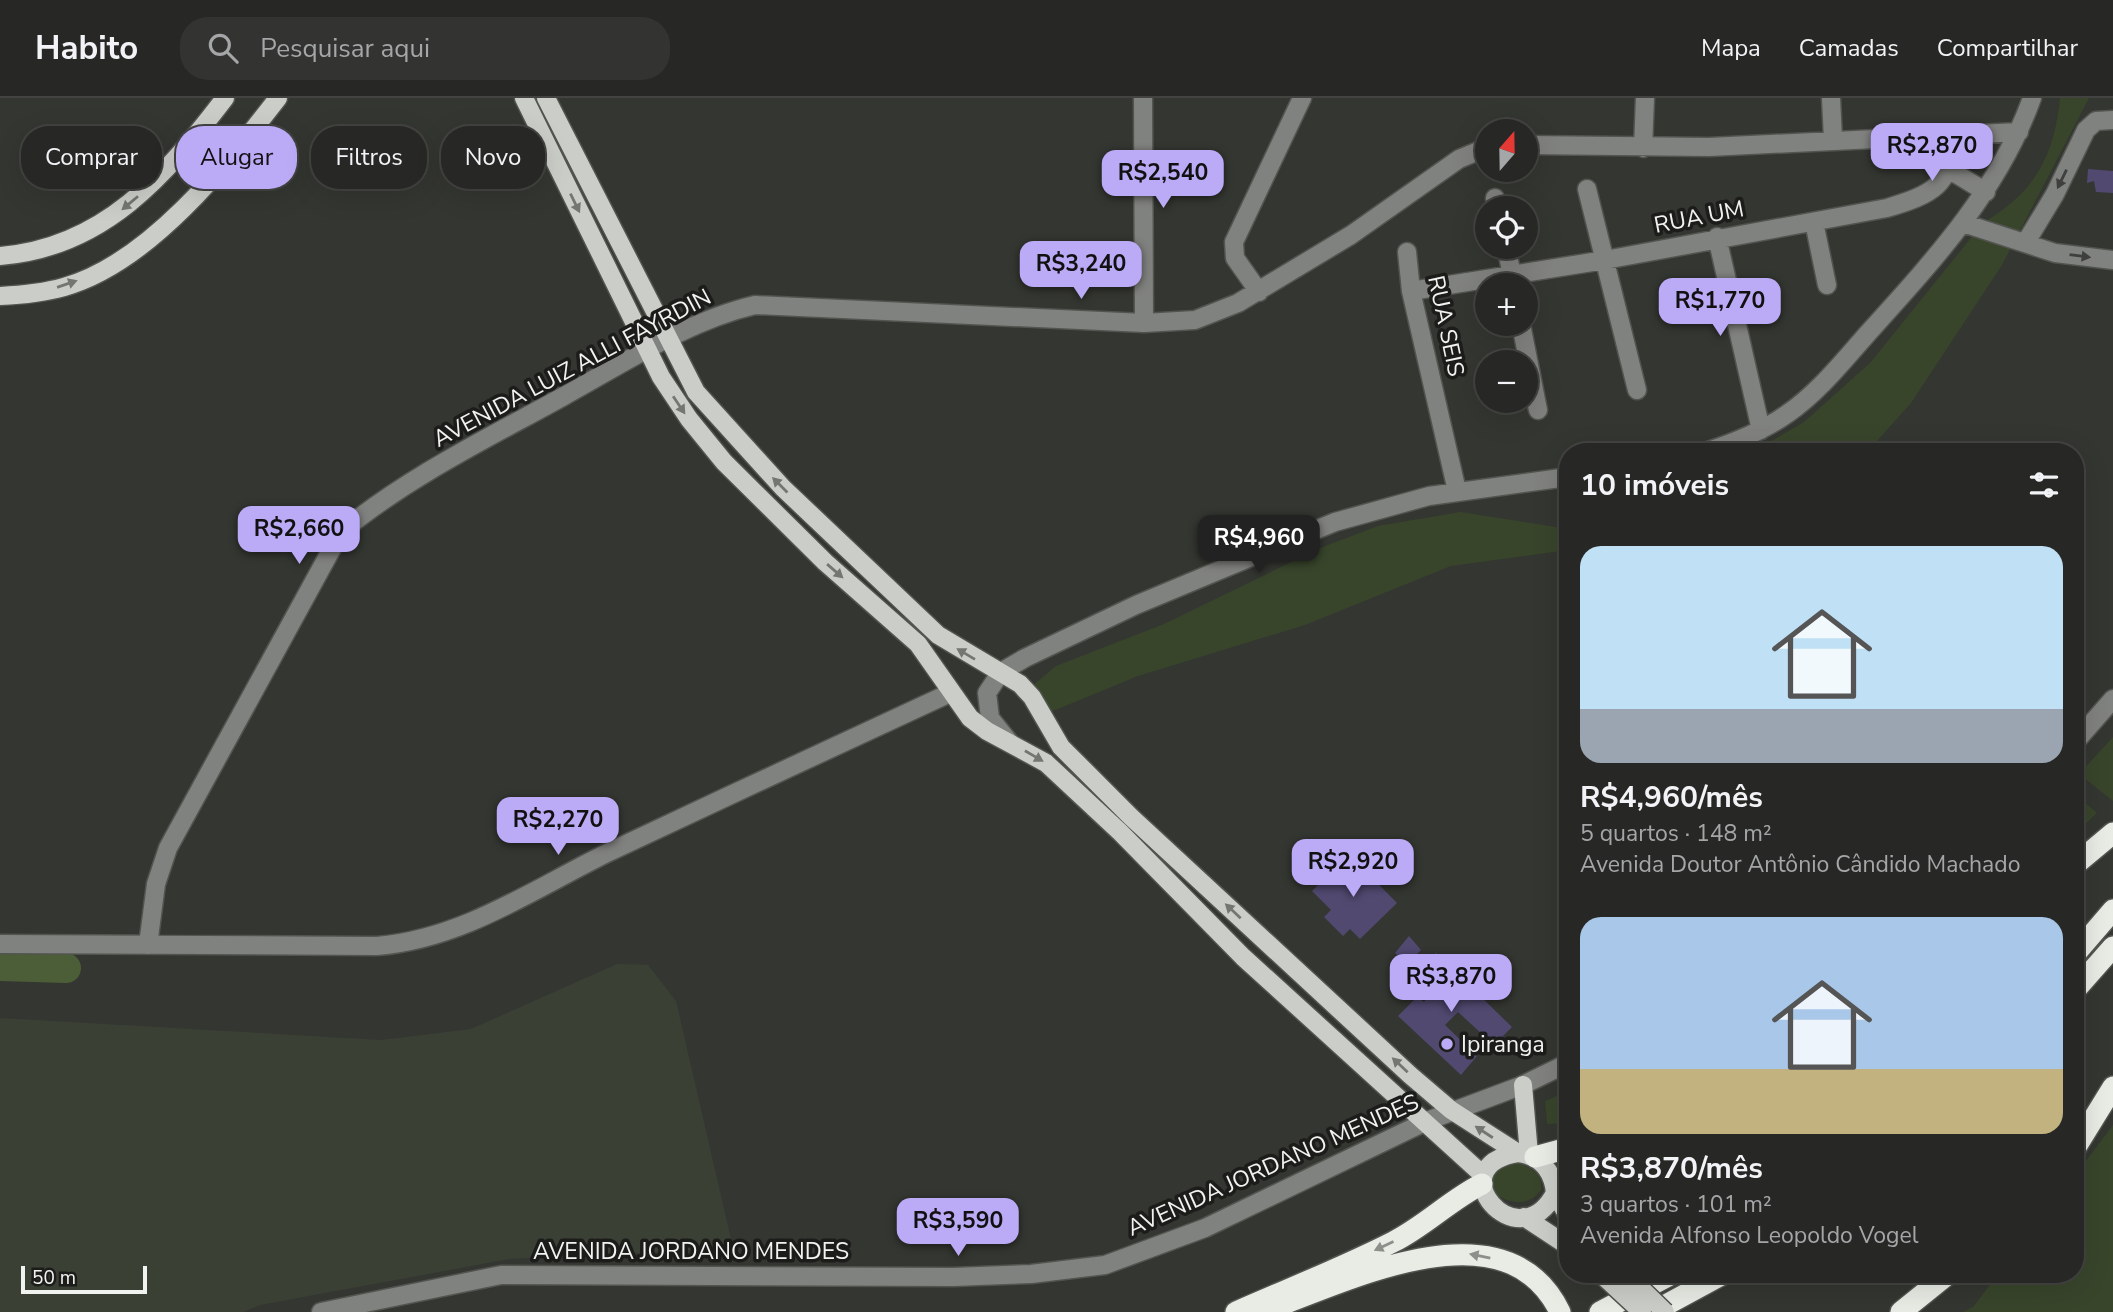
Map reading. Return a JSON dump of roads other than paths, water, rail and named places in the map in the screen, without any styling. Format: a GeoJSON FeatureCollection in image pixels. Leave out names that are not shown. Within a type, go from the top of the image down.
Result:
{"type":"FeatureCollection","features":[{"type":"Feature","properties":{"kind":"highway"},"geometry":{"type":"LineString","coordinates":[[2084,857],[2113,833]]}},
{"type":"Feature","properties":{"kind":"highway"},"geometry":{"type":"LineString","coordinates":[[2084,944],[2113,910]]}},
{"type":"Feature","properties":{"kind":"highway"},"geometry":{"type":"LineString","coordinates":[[2084,980],[2113,947]]}},
{"type":"Feature","properties":{"kind":"highway"},"geometry":{"type":"LineString","coordinates":[[2084,1134],[2113,1087]]}},
{"type":"Feature","properties":{"kind":"highway"},"geometry":{"type":"LineString","coordinates":[[1527,1155],[1559,1150]]}},
{"type":"Feature","properties":{"kind":"highway"},"geometry":{"type":"LineString","coordinates":[[1236,1312],[1394,1242],[1483,1180]]}},
{"type":"Feature","properties":{"kind":"highway"},"geometry":{"type":"LineString","coordinates":[[1262,1312],[1424,1257],[1457,1253],[1504,1262],[1527,1272],[1541,1284],[1560,1312]]}},
{"type":"Feature","properties":{"kind":"highway"},"geometry":{"type":"LineString","coordinates":[[1600,1312],[1655,1283]]}},
{"type":"Feature","properties":{"kind":"highway"},"geometry":{"type":"LineString","coordinates":[[1653,1312],[1706,1283]]}},
{"type":"Feature","properties":{"kind":"highway"},"geometry":{"type":"LineString","coordinates":[[1901,1312],[1937,1283]]}},
{"type":"Feature","properties":{"kind":"main road"},"geometry":{"type":"LineString","coordinates":[[0,256],[52,246],[96,228],[130,205],[170,164],[225,98]]}},
{"type":"Feature","properties":{"kind":"main road"},"geometry":{"type":"LineString","coordinates":[[0,296],[65,287],[109,266],[154,235],[216,174],[278,98]]}},
{"type":"Feature","properties":{"kind":"main road"},"geometry":{"type":"LineString","coordinates":[[524,98],[661,377],[689,419],[724,462],[824,562],[918,644],[970,718],[1046,763],[1120,832],[1243,957],[1427,1121],[1483,1180],[1486,1199],[1495,1210],[1508,1217],[1524,1217],[1543,1210],[1555,1193]]}},
{"type":"Feature","properties":{"kind":"main road"},"geometry":{"type":"LineString","coordinates":[[547,98],[696,392],[783,488],[938,635],[1027,690],[1061,747],[1131,817],[1451,1110],[1527,1155],[1550,1172],[1559,1200]]}},
{"type":"Feature","properties":{"kind":"main road"},"geometry":{"type":"LineString","coordinates":[[1523,1085],[1527,1155]]}},
{"type":"Feature","properties":{"kind":"main road"},"geometry":{"type":"LineString","coordinates":[[1483,1180],[1492,1163],[1504,1155],[1527,1155]]}},
{"type":"Feature","properties":{"kind":"main road"},"geometry":{"type":"LineString","coordinates":[[1524,1217],[1559,1239]]}},
{"type":"Feature","properties":{"kind":"main road"},"geometry":{"type":"LineString","coordinates":[[1611,1283],[1642,1312]]}},
{"type":"Feature","properties":{"kind":"main road"},"geometry":{"type":"LineString","coordinates":[[1635,1283],[1665,1312]]}},
{"type":"Feature","properties":{"kind":"street"},"geometry":{"type":"LineString","coordinates":[[1143,98],[1144,323]]}},
{"type":"Feature","properties":{"kind":"street"},"geometry":{"type":"LineString","coordinates":[[1259,292],[1235,258],[1234,242],[1302,98]]}},
{"type":"Feature","properties":{"kind":"street"},"geometry":{"type":"LineString","coordinates":[[1643,148],[1645,98]]}},
{"type":"Feature","properties":{"kind":"street"},"geometry":{"type":"LineString","coordinates":[[1831,98],[1833,139]]}},
{"type":"Feature","properties":{"kind":"street"},"geometry":{"type":"LineString","coordinates":[[1728,443],[1761,430],[1802,401],[1843,361],[1963,223],[1986,192],[2019,132],[2032,98]]}},
{"type":"Feature","properties":{"kind":"street"},"geometry":{"type":"LineString","coordinates":[[2026,242],[2055,194],[2086,130],[2105,120]]}},
{"type":"Feature","properties":{"kind":"street"},"geometry":{"type":"LineString","coordinates":[[1538,145],[1643,148],[2019,132]]}},
{"type":"Feature","properties":{"kind":"street"},"geometry":{"type":"LineString","coordinates":[[1950,135],[1950,171]]}},
{"type":"Feature","properties":{"kind":"street"},"geometry":{"type":"LineString","coordinates":[[1899,139],[1986,192]]}},
{"type":"Feature","properties":{"kind":"street","name":"AVENIDA LUIZ ALLI FAYRDIN"},"geometry":{"type":"LineString","coordinates":[[148,945],[156,884],[168,848],[341,532],[367,511],[453,457],[648,350],[724,313],[755,305],[1144,323],[1195,320],[1259,292],[1399,203],[1458,159],[1475,152]]}},
{"type":"Feature","properties":{"kind":"street","name":"RUA UM"},"geometry":{"type":"LineString","coordinates":[[1538,275],[1717,237],[1814,222],[1902,203],[1932,189],[1950,171]]}},
{"type":"Feature","properties":{"kind":"street"},"geometry":{"type":"LineString","coordinates":[[1587,189],[1637,390]]}},
{"type":"Feature","properties":{"kind":"street"},"geometry":{"type":"LineString","coordinates":[[1814,222],[1827,285]]}},
{"type":"Feature","properties":{"kind":"street"},"geometry":{"type":"LineString","coordinates":[[1963,223],[2054,253],[2113,260]]}},
{"type":"Feature","properties":{"kind":"street"},"geometry":{"type":"LineString","coordinates":[[1717,237],[1761,430]]}},
{"type":"Feature","properties":{"kind":"street","name":"RUA SEIS"},"geometry":{"type":"LineString","coordinates":[[1407,252],[1411,291],[1457,491]]}},
{"type":"Feature","properties":{"kind":"street","name":"RUA UM"},"geometry":{"type":"LineString","coordinates":[[1411,291],[1475,284]]}},
{"type":"Feature","properties":{"kind":"street"},"geometry":{"type":"LineString","coordinates":[[1010,743],[988,709],[987,693],[1001,672],[1136,605],[1335,522],[1378,508],[1457,491],[1559,478]]}},
{"type":"Feature","properties":{"kind":"street"},"geometry":{"type":"LineString","coordinates":[[0,944],[377,946],[411,943],[442,935],[606,854],[950,693]]}},
{"type":"Feature","properties":{"kind":"street"},"geometry":{"type":"LineString","coordinates":[[2084,732],[2113,699]]}},
{"type":"Feature","properties":{"kind":"street","name":"AVENIDA JORDANO MENDES"},"geometry":{"type":"LineString","coordinates":[[321,1312],[501,1275],[953,1277],[1031,1274],[1105,1265],[1205,1228],[1451,1110],[1523,1085],[1559,1067]]}},
{"type":"Feature","properties":{"kind":"waterway"},"geometry":{"type":"LineString","coordinates":[[0,966],[66,968]]}},
{"type":"Feature","properties":{"kind":"place","name":"Ipiranga"},"geometry":{"type":"Point","coordinates":[1447,1044]}}]}
